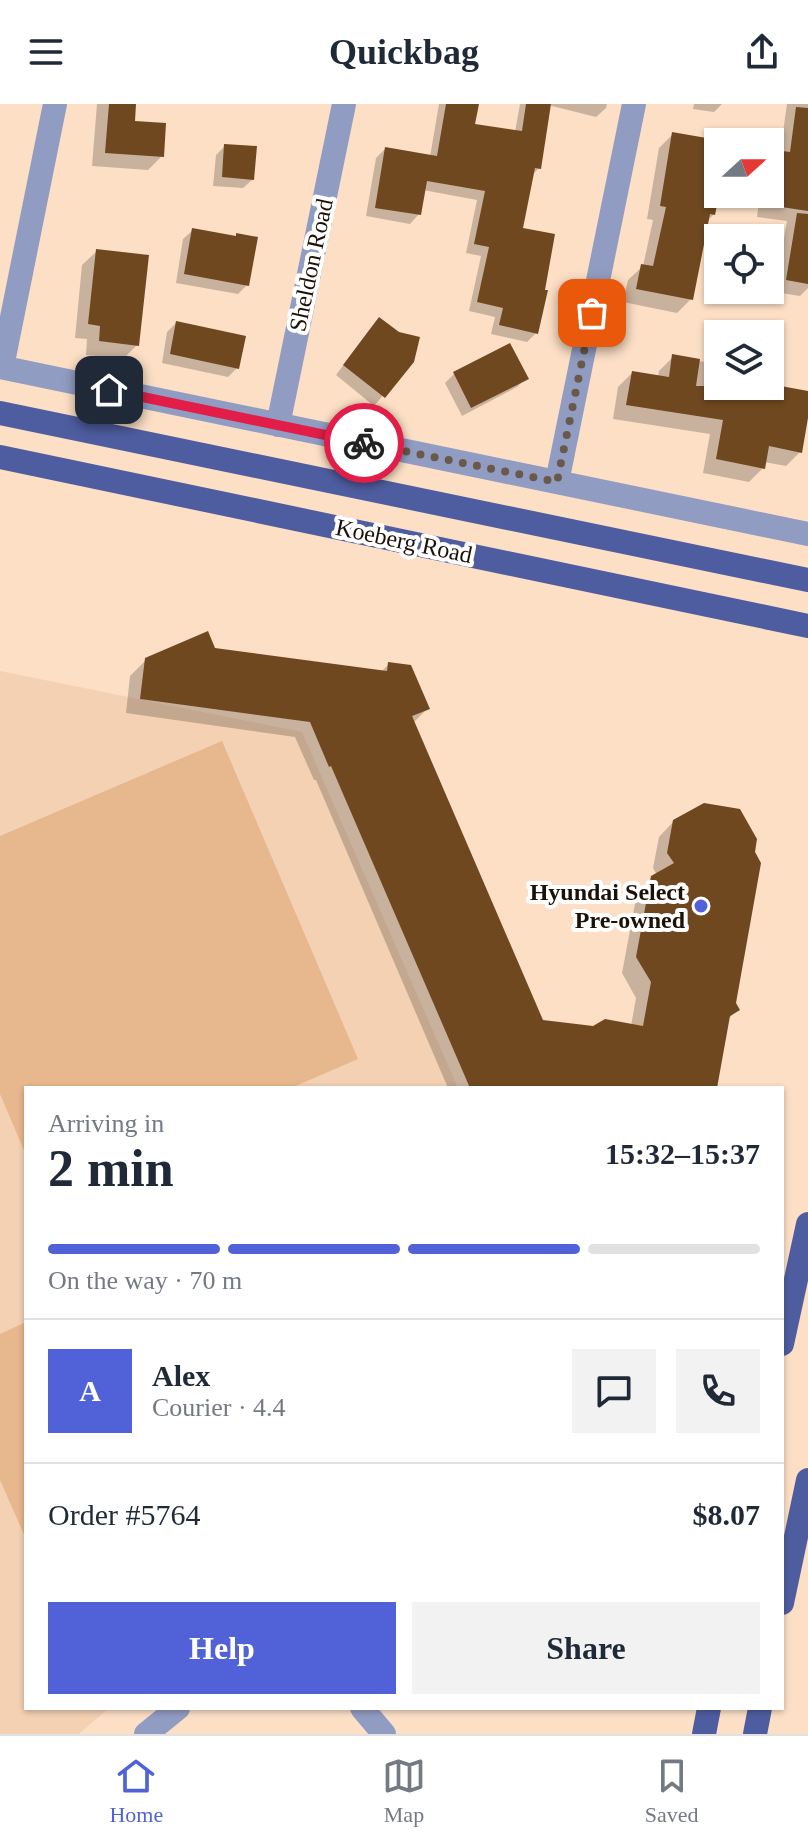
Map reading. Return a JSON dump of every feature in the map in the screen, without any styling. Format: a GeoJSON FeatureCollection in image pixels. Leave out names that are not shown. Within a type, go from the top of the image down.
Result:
{"type":"FeatureCollection","features":[{"type":"Feature","properties":{"kind":"main road","name":"Koeberg Road"},"geometry":{"type":"LineString","coordinates":[[0,413],[808,580]]}},
{"type":"Feature","properties":{"kind":"main road","name":"Koeberg Road"},"geometry":{"type":"LineString","coordinates":[[0,457],[808,626]]}},
{"type":"Feature","properties":{"kind":"main road"},"geometry":{"type":"LineString","coordinates":[[784,1335],[808,1224]]}},
{"type":"Feature","properties":{"kind":"main road"},"geometry":{"type":"LineString","coordinates":[[784,1594],[808,1480]]}},
{"type":"Feature","properties":{"kind":"main road"},"geometry":{"type":"LineString","coordinates":[[704,1734],[709,1710]]}},
{"type":"Feature","properties":{"kind":"main road"},"geometry":{"type":"LineString","coordinates":[[755,1734],[760,1710]]}},
{"type":"Feature","properties":{"kind":"street"},"geometry":{"type":"LineString","coordinates":[[55,104],[1,367],[808,534]]}},
{"type":"Feature","properties":{"kind":"street","name":"Sheldon Road"},"geometry":{"type":"LineString","coordinates":[[278,425],[344,104]]}},
{"type":"Feature","properties":{"kind":"street"},"geometry":{"type":"LineString","coordinates":[[557,482],[634,104]]}},
{"type":"Feature","properties":{"kind":"street"},"geometry":{"type":"LineString","coordinates":[[146,1734],[176,1710]]}},
{"type":"Feature","properties":{"kind":"street"},"geometry":{"type":"LineString","coordinates":[[364,1710],[384,1734]]}},
{"type":"Feature","properties":{"kind":"shaded area"},"geometry":{"type":"Polygon","coordinates":[[[0,671],[302,732],[457,1086],[24,1086],[24,1710],[107,1710],[79,1734],[0,1734],[0,671]]]}},
{"type":"Feature","properties":{"kind":"shaded area"},"geometry":{"type":"Polygon","coordinates":[[[222,741],[358,1059],[296,1086],[24,1086],[24,1150],[0,1094],[0,836],[222,741]]]}},
{"type":"Feature","properties":{"kind":"shaded area"},"geometry":{"type":"Polygon","coordinates":[[[24,1323],[24,1534],[0,1480],[0,1334],[24,1323]]]}},
{"type":"Feature","properties":{"kind":"building"},"geometry":{"type":"Polygon","coordinates":[[[109,104],[136,104],[135,121],[166,123],[164,157],[105,153],[109,104]]]}},
{"type":"Feature","properties":{"kind":"building"},"geometry":{"type":"Polygon","coordinates":[[[446,104],[479,104],[475,124],[522,131],[526,104],[551,104],[541,169],[535,168],[523,228],[555,234],[545,290],[548,290],[538,334],[499,325],[503,308],[477,302],[489,247],[474,244],[485,191],[427,181],[421,215],[375,208],[385,147],[437,156],[446,104]]]}},
{"type":"Feature","properties":{"kind":"building"},"geometry":{"type":"Polygon","coordinates":[[[796,107],[808,108],[808,211],[784,207],[784,151],[790,152],[796,107]]]}},
{"type":"Feature","properties":{"kind":"building"},"geometry":{"type":"Polygon","coordinates":[[[672,132],[704,138],[704,208],[716,208],[715,215],[710,214],[708,224],[704,224],[704,244],[693,300],[636,289],[641,264],[653,266],[666,207],[660,206],[672,132]]]}},
{"type":"Feature","properties":{"kind":"building"},"geometry":{"type":"Polygon","coordinates":[[[224,144],[257,146],[254,180],[222,177],[224,144]]]}},
{"type":"Feature","properties":{"kind":"building"},"geometry":{"type":"Polygon","coordinates":[[[797,213],[808,214],[808,284],[786,280],[797,213]]]}},
{"type":"Feature","properties":{"kind":"building"},"geometry":{"type":"Polygon","coordinates":[[[192,228],[258,237],[249,286],[184,274],[192,228]]]}},
{"type":"Feature","properties":{"kind":"building"},"geometry":{"type":"Polygon","coordinates":[[[96,249],[149,255],[139,346],[99,341],[100,326],[88,324],[96,249]]]}},
{"type":"Feature","properties":{"kind":"building"},"geometry":{"type":"Polygon","coordinates":[[[379,317],[399,332],[420,337],[414,362],[385,398],[343,365],[379,317]]]}},
{"type":"Feature","properties":{"kind":"building"},"geometry":{"type":"Polygon","coordinates":[[[176,321],[246,336],[239,369],[170,354],[176,321]]]}},
{"type":"Feature","properties":{"kind":"building"},"geometry":{"type":"Polygon","coordinates":[[[510,343],[529,379],[471,408],[453,372],[510,343]]]}},
{"type":"Feature","properties":{"kind":"building"},"geometry":{"type":"Polygon","coordinates":[[[672,354],[700,359],[696,386],[704,386],[704,400],[784,400],[784,387],[808,391],[808,418],[802,453],[769,446],[765,469],[716,459],[723,420],[626,405],[632,371],[669,377],[672,354]]]}},
{"type":"Feature","properties":{"kind":"building"},"geometry":{"type":"Polygon","coordinates":[[[208,631],[215,648],[387,671],[388,662],[411,665],[430,709],[412,716],[543,1020],[593,1026],[605,1019],[643,1026],[651,982],[636,957],[651,876],[674,863],[667,853],[673,820],[704,803],[740,809],[757,839],[755,852],[761,863],[736,1003],[740,1010],[730,1016],[717,1086],[469,1086],[310,722],[140,699],[145,658],[208,631]]]}},
{"type":"Feature","properties":{"kind":"way so far"},"geometry":{"type":"LineString","coordinates":[[364,443],[557,482],[592,313]]}},
{"type":"Feature","properties":{"kind":"place","name":"Hyundai Select Pre-owned"},"geometry":{"type":"Point","coordinates":[701,906]}},
{"type":"Feature","properties":{"kind":"route"},"geometry":{"type":"LineString","coordinates":[[109,390],[364,443]]}}]}
